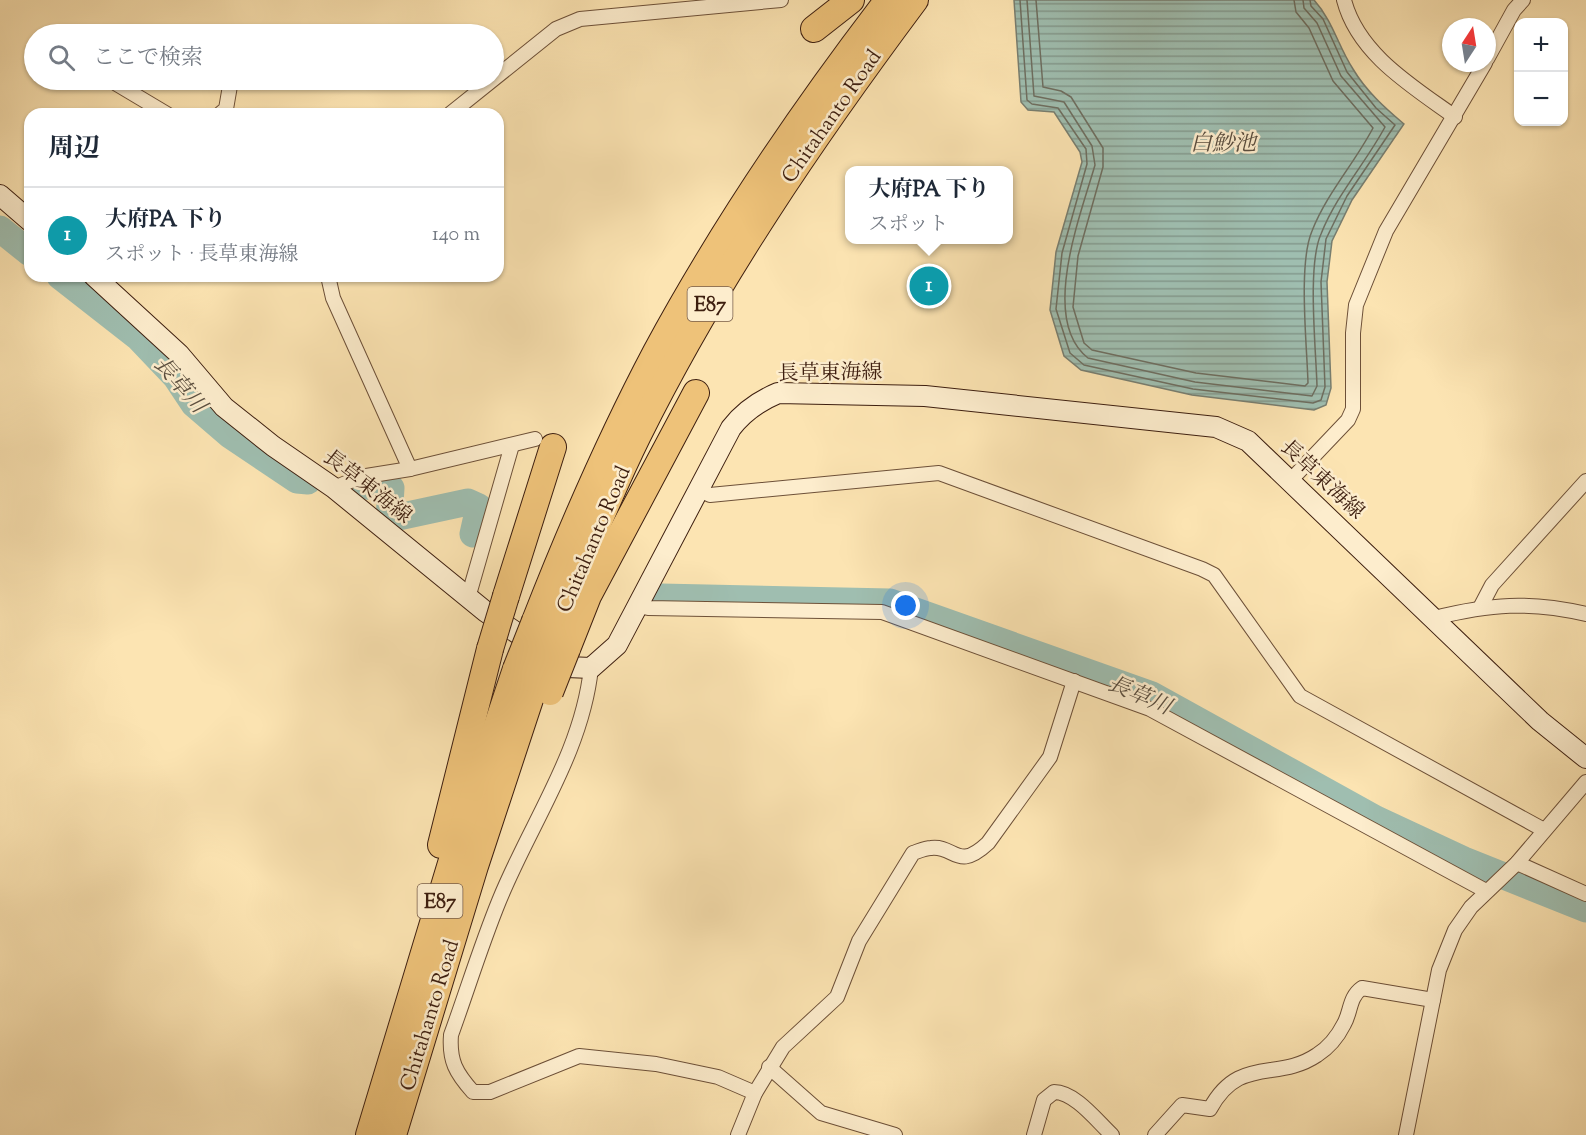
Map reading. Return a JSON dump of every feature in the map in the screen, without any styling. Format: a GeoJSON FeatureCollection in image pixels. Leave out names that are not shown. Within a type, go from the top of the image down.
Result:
{"type":"FeatureCollection","features":[{"type":"Feature","properties":{"kind":"highway"},"geometry":{"type":"LineString","coordinates":[[814,29],[851,0]]}},
{"type":"Feature","properties":{"kind":"highway","name":"Chitahanto Road"},"geometry":{"type":"LineString","coordinates":[[393,1135],[534,681],[618,428],[696,281],[794,127],[888,0]]}},
{"type":"Feature","properties":{"kind":"highway","name":"Chitahanto Road"},"geometry":{"type":"LineString","coordinates":[[551,635],[638,435],[711,301],[813,139],[915,0]]}},
{"type":"Feature","properties":{"kind":"highway"},"geometry":{"type":"LineString","coordinates":[[534,681],[551,635],[588,596],[696,393]]}},
{"type":"Feature","properties":{"kind":"highway"},"geometry":{"type":"LineString","coordinates":[[416,981],[424,913],[544,443]]}},
{"type":"Feature","properties":{"kind":"highway","name":"Chitahanto Road"},"geometry":{"type":"LineString","coordinates":[[369,1135],[452,860],[534,681]]}},
{"type":"Feature","properties":{"kind":"main road"},"geometry":{"type":"LineString","coordinates":[[0,195],[24,216]]}},
{"type":"Feature","properties":{"kind":"main road","name":"長草東海線"},"geometry":{"type":"LineString","coordinates":[[101,282],[179,354],[224,407],[273,446],[334,488],[468,598],[567,668],[591,668],[617,645],[740,416],[760,401],[778,393],[925,396],[1216,427],[1248,441],[1540,721],[1586,758]]}},
{"type":"Feature","properties":{"kind":"street"},"geometry":{"type":"LineString","coordinates":[[1344,0],[1358,35],[1401,78],[1455,117]]}},
{"type":"Feature","properties":{"kind":"street"},"geometry":{"type":"LineString","coordinates":[[1496,43],[1514,10],[1523,0]]}},
{"type":"Feature","properties":{"kind":"street"},"geometry":{"type":"LineString","coordinates":[[504,71],[556,29],[580,19],[776,1]]}},
{"type":"Feature","properties":{"kind":"street"},"geometry":{"type":"LineString","coordinates":[[1289,482],[1345,426],[1353,409],[1355,371],[1353,333],[1356,305],[1386,231],[1480,72]]}},
{"type":"Feature","properties":{"kind":"street"},"geometry":{"type":"LineString","coordinates":[[127,90],[157,108]]}},
{"type":"Feature","properties":{"kind":"street"},"geometry":{"type":"LineString","coordinates":[[226,108],[229,90]]}},
{"type":"Feature","properties":{"kind":"street"},"geometry":{"type":"LineString","coordinates":[[457,108],[480,90]]}},
{"type":"Feature","properties":{"kind":"street"},"geometry":{"type":"LineString","coordinates":[[329,282],[333,298],[410,469]]}},
{"type":"Feature","properties":{"kind":"street"},"geometry":{"type":"LineString","coordinates":[[334,488],[360,477],[410,469],[512,445],[544,443]]}},
{"type":"Feature","properties":{"kind":"street"},"geometry":{"type":"LineString","coordinates":[[468,598],[512,445]]}},
{"type":"Feature","properties":{"kind":"street"},"geometry":{"type":"LineString","coordinates":[[699,490],[710,495],[939,473],[1202,568],[1214,575],[1300,696],[1544,830]]}},
{"type":"Feature","properties":{"kind":"street"},"geometry":{"type":"LineString","coordinates":[[1481,606],[1492,585],[1586,481]]}},
{"type":"Feature","properties":{"kind":"street"},"geometry":{"type":"LineString","coordinates":[[1434,618],[1481,606],[1521,604],[1586,614]]}},
{"type":"Feature","properties":{"kind":"street"},"geometry":{"type":"LineString","coordinates":[[638,606],[882,612],[1150,710],[1486,891]]}},
{"type":"Feature","properties":{"kind":"street"},"geometry":{"type":"LineString","coordinates":[[591,668],[588,698],[575,740],[499,901],[451,1035],[450,1055],[461,1079],[473,1092],[490,1092],[579,1056],[666,1066],[718,1077],[755,1093]]}},
{"type":"Feature","properties":{"kind":"street"},"geometry":{"type":"LineString","coordinates":[[738,1135],[755,1093],[783,1047],[837,997],[859,941],[913,853],[933,847],[960,857],[978,852],[988,843],[1050,757],[1074,681]]}},
{"type":"Feature","properties":{"kind":"street"},"geometry":{"type":"LineString","coordinates":[[1406,1135],[1445,949],[1455,930],[1486,891],[1517,863],[1586,782]]}},
{"type":"Feature","properties":{"kind":"street"},"geometry":{"type":"LineString","coordinates":[[1517,863],[1586,894]]}},
{"type":"Feature","properties":{"kind":"street"},"geometry":{"type":"LineString","coordinates":[[1155,1135],[1182,1105],[1210,1109],[1231,1084],[1245,1074],[1296,1066],[1315,1057],[1334,1040],[1345,1024],[1356,992],[1362,988],[1433,1000]]}},
{"type":"Feature","properties":{"kind":"street"},"geometry":{"type":"LineString","coordinates":[[769,1067],[821,1113],[895,1135]]}},
{"type":"Feature","properties":{"kind":"street"},"geometry":{"type":"LineString","coordinates":[[1034,1135],[1044,1100],[1054,1092],[1062,1092],[1080,1105],[1112,1135]]}},
{"type":"Feature","properties":{"kind":"water","name":"白魦池"},"geometry":{"type":"Polygon","coordinates":[[[1014,0],[1314,0],[1321,8],[1358,77],[1376,99],[1404,124],[1352,200],[1332,241],[1327,282],[1331,388],[1326,405],[1314,410],[1192,395],[1081,370],[1064,356],[1050,310],[1056,252],[1082,162],[1080,152],[1054,112],[1028,110],[1021,102],[1014,0]]]}},
{"type":"Feature","properties":{"kind":"waterway","name":"長草川"},"geometry":{"type":"LineString","coordinates":[[0,229],[24,248]]}},
{"type":"Feature","properties":{"kind":"waterway","name":"長草川"},"geometry":{"type":"LineString","coordinates":[[68,282],[138,337],[176,377],[194,404],[230,435],[297,480],[308,481]]}},
{"type":"Feature","properties":{"kind":"waterway","name":"長草川"},"geometry":{"type":"LineString","coordinates":[[366,486],[391,488],[389,519],[468,502],[479,507],[473,534]]}},
{"type":"Feature","properties":{"kind":"waterway","name":"長草川"},"geometry":{"type":"LineString","coordinates":[[661,597],[890,602],[1152,695],[1376,819],[1464,860],[1586,909]]}},
{"type":"Feature","properties":{"kind":"place","name":"大府PA 下り"},"geometry":{"type":"Point","coordinates":[929,286]}}]}
